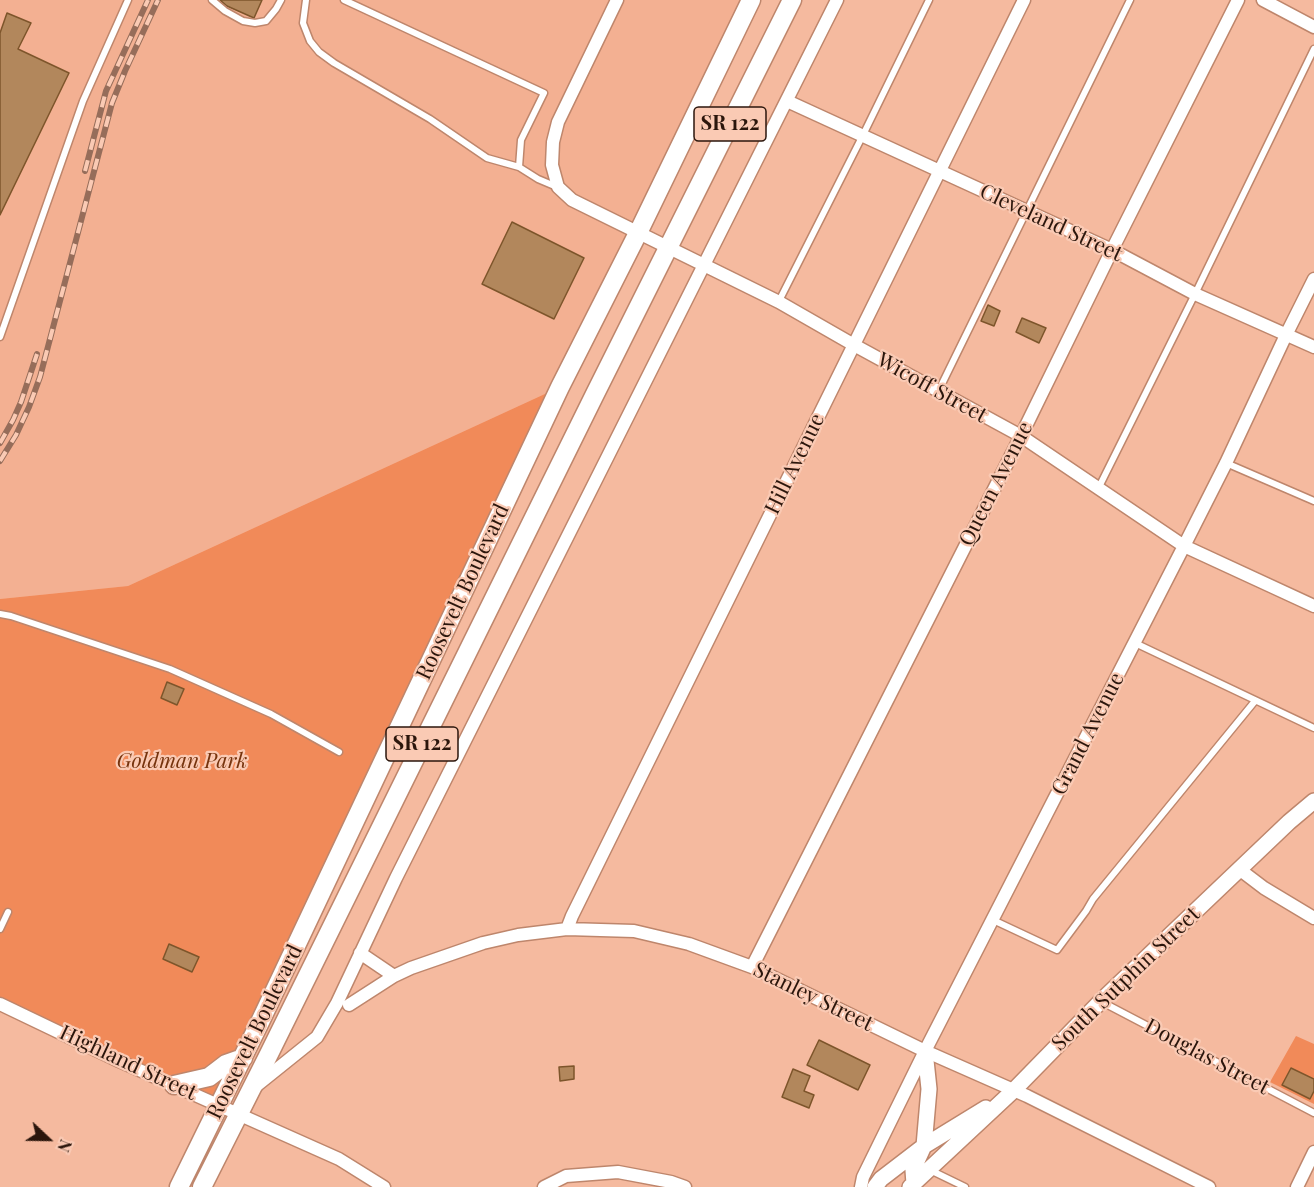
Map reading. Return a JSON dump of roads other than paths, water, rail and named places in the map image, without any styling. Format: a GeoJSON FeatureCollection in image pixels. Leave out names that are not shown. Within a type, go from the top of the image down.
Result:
{"type":"FeatureCollection","features":[{"type":"Feature","properties":{"kind":"main road","name":"Roosevelt Boulevard"},"geometry":{"type":"LineString","coordinates":[[179,1187],[243,1058],[555,397],[752,0]]}},
{"type":"Feature","properties":{"kind":"main road","name":"Roosevelt Boulevard"},"geometry":{"type":"LineString","coordinates":[[202,1187],[792,0]]}},
{"type":"Feature","properties":{"kind":"main road"},"geometry":{"type":"LineString","coordinates":[[174,1085],[209,1077],[226,1064],[243,1058]]}},
{"type":"Feature","properties":{"kind":"street"},"geometry":{"type":"LineString","coordinates":[[558,187],[552,165],[552,142],[558,122],[617,0]]}},
{"type":"Feature","properties":{"kind":"street","name":"Roosevelt Boulevard"},"geometry":{"type":"LineString","coordinates":[[248,1093],[317,1036],[337,1003],[401,868],[837,0]]}},
{"type":"Feature","properties":{"kind":"street","name":"Hill Avenue"},"geometry":{"type":"LineString","coordinates":[[567,929],[1024,0]]}},
{"type":"Feature","properties":{"kind":"street","name":"Queen Avenue"},"geometry":{"type":"LineString","coordinates":[[752,967],[1021,436],[1238,0]]}},
{"type":"Feature","properties":{"kind":"street"},"geometry":{"type":"LineString","coordinates":[[1263,0],[1314,27]]}},
{"type":"Feature","properties":{"kind":"street","name":"Cleveland Street"},"geometry":{"type":"LineString","coordinates":[[787,101],[1112,250],[1195,294],[1314,348]]}},
{"type":"Feature","properties":{"kind":"street","name":"Wicoff Street"},"geometry":{"type":"LineString","coordinates":[[558,187],[572,200],[779,302],[1021,436],[1184,546],[1314,606]]}},
{"type":"Feature","properties":{"kind":"street","name":"Grand Avenue"},"geometry":{"type":"LineString","coordinates":[[861,1187],[862,1177],[1226,463],[1314,279]]}},
{"type":"Feature","properties":{"kind":"street","name":"South Sutphin Street"},"geometry":{"type":"LineString","coordinates":[[912,1186],[1014,1090],[1101,1001],[1289,822],[1314,801]]}},
{"type":"Feature","properties":{"kind":"street"},"geometry":{"type":"LineString","coordinates":[[1239,869],[1264,888],[1314,918]]}},
{"type":"Feature","properties":{"kind":"street","name":"Stanley Street"},"geometry":{"type":"LineString","coordinates":[[349,1005],[394,976],[411,968],[483,943],[518,935],[567,929],[634,931],[688,944],[752,967],[925,1051],[1014,1090],[1209,1187]]}},
{"type":"Feature","properties":{"kind":"street"},"geometry":{"type":"LineString","coordinates":[[360,953],[394,976]]}},
{"type":"Feature","properties":{"kind":"street","name":"Highland Street"},"geometry":{"type":"LineString","coordinates":[[0,1004],[119,1061],[339,1159],[384,1187]]}},
{"type":"Feature","properties":{"kind":"street"},"geometry":{"type":"LineString","coordinates":[[912,1186],[913,1170],[924,1146],[929,1089],[925,1051]]}},
{"type":"Feature","properties":{"kind":"street","name":"South Sutphin Street"},"geometry":{"type":"LineString","coordinates":[[874,1187],[924,1146],[1014,1090]]}},
{"type":"Feature","properties":{"kind":"street"},"geometry":{"type":"LineString","coordinates":[[1297,1187],[1314,1152]]}},
{"type":"Feature","properties":{"kind":"street"},"geometry":{"type":"LineString","coordinates":[[544,1187],[566,1176],[618,1172],[685,1187]]}},
{"type":"Feature","properties":{"kind":"lane"},"geometry":{"type":"LineString","coordinates":[[0,337],[83,101],[128,0]]}},
{"type":"Feature","properties":{"kind":"lane"},"geometry":{"type":"LineString","coordinates":[[212,0],[225,11],[243,21],[255,23],[266,21],[281,0]]}},
{"type":"Feature","properties":{"kind":"lane"},"geometry":{"type":"LineString","coordinates":[[306,0],[303,23],[310,41],[319,52],[430,119],[487,158],[519,167],[538,179],[558,187]]}},
{"type":"Feature","properties":{"kind":"lane"},"geometry":{"type":"LineString","coordinates":[[344,0],[544,93],[521,140],[519,167]]}},
{"type":"Feature","properties":{"kind":"lane"},"geometry":{"type":"LineString","coordinates":[[779,302],[929,0]]}},
{"type":"Feature","properties":{"kind":"lane"},"geometry":{"type":"LineString","coordinates":[[939,390],[1130,0]]}},
{"type":"Feature","properties":{"kind":"lane"},"geometry":{"type":"LineString","coordinates":[[1098,489],[1314,49]]}},
{"type":"Feature","properties":{"kind":"lane"},"geometry":{"type":"LineString","coordinates":[[1226,463],[1314,501]]}},
{"type":"Feature","properties":{"kind":"lane"},"geometry":{"type":"LineString","coordinates":[[0,614],[170,669],[271,714],[339,752]]}},
{"type":"Feature","properties":{"kind":"lane"},"geometry":{"type":"LineString","coordinates":[[1134,643],[1314,728]]}},
{"type":"Feature","properties":{"kind":"lane"},"geometry":{"type":"LineString","coordinates":[[992,920],[1057,950],[1093,899],[1255,701]]}},
{"type":"Feature","properties":{"kind":"lane"},"geometry":{"type":"LineString","coordinates":[[0,929],[8,912]]}},
{"type":"Feature","properties":{"kind":"lane","name":"Douglas Street"},"geometry":{"type":"LineString","coordinates":[[1101,1001],[1314,1113]]}},
{"type":"Feature","properties":{"kind":"lane"},"geometry":{"type":"LineString","coordinates":[[929,1170],[965,1187]]}},
{"type":"Feature","properties":{"kind":"railway"},"geometry":{"type":"LineString","coordinates":[[85,171],[106,91],[148,0]]}},
{"type":"Feature","properties":{"kind":"railway"},"geometry":{"type":"LineString","coordinates":[[0,461],[16,435],[40,377],[112,103],[158,0]]}},
{"type":"Feature","properties":{"kind":"railway"},"geometry":{"type":"LineString","coordinates":[[0,443],[21,402],[37,354]]}},
{"type":"Feature","properties":{"kind":"park label","name":"Goldman Park"},"geometry":{"type":"Point","coordinates":[182,761]}}]}
